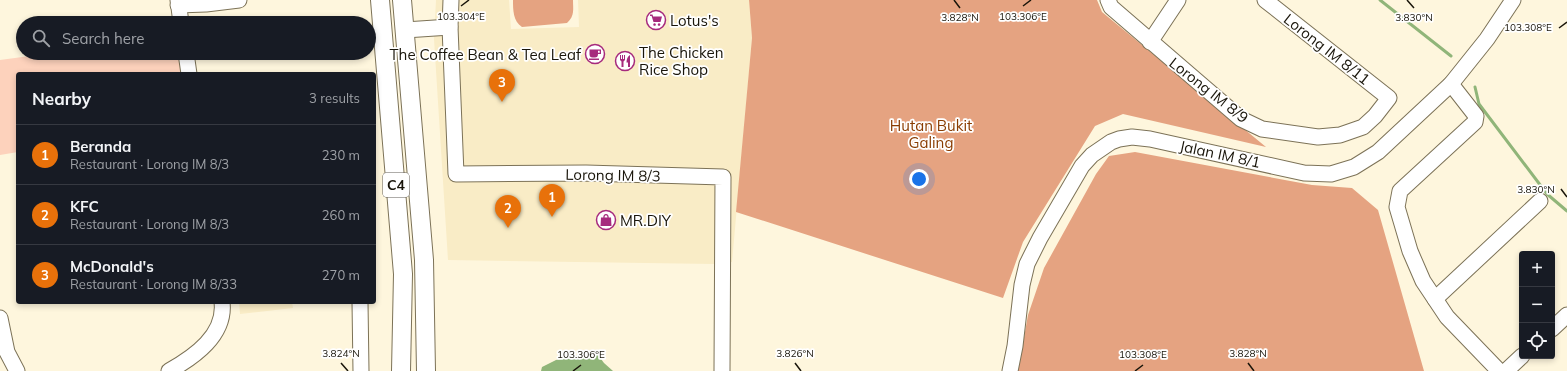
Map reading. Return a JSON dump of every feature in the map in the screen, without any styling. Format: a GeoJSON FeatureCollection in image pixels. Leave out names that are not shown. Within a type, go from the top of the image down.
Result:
{"type":"FeatureCollection","features":[{"type":"Feature","properties":{"kind":"main road","name":"C4"},"geometry":{"type":"LineString","coordinates":[[380,0],[403,274],[401,371]]}},
{"type":"Feature","properties":{"kind":"main road","name":"C4"},"geometry":{"type":"LineString","coordinates":[[402,0],[424,260],[426,371]]}},
{"type":"Feature","properties":{"kind":"street"},"geometry":{"type":"LineString","coordinates":[[180,16],[178,3],[240,0]]}},
{"type":"Feature","properties":{"kind":"street"},"geometry":{"type":"LineString","coordinates":[[405,30],[450,27],[451,0]]}},
{"type":"Feature","properties":{"kind":"street","name":"Lorong IM 8/9"},"geometry":{"type":"LineString","coordinates":[[1108,0],[1111,7],[1150,42],[1241,119],[1262,129],[1318,137],[1340,136],[1363,127],[1376,116],[1390,98]]}},
{"type":"Feature","properties":{"kind":"street"},"geometry":{"type":"LineString","coordinates":[[1150,42],[1178,0]]}},
{"type":"Feature","properties":{"kind":"street","name":"Lorong IM 8/11"},"geometry":{"type":"LineString","coordinates":[[1265,0],[1390,98]]}},
{"type":"Feature","properties":{"kind":"street","name":"Jalan IM 8/1"},"geometry":{"type":"LineString","coordinates":[[1010,371],[1015,346],[1022,285],[1027,264],[1040,238],[1082,166],[1100,148],[1119,139],[1132,137],[1150,139],[1304,172],[1331,174],[1354,167],[1378,152],[1451,84],[1487,39],[1513,0]]}},
{"type":"Feature","properties":{"kind":"street","name":"Lorong IM 8/3"},"geometry":{"type":"LineString","coordinates":[[450,27],[456,174],[586,173],[723,177],[722,371]]}},
{"type":"Feature","properties":{"kind":"street"},"geometry":{"type":"LineString","coordinates":[[187,60],[189,72]]}},
{"type":"Feature","properties":{"kind":"street"},"geometry":{"type":"LineString","coordinates":[[1451,84],[1476,116],[1475,122],[1400,191],[1397,207],[1410,251],[1423,281],[1447,317],[1499,371]]}},
{"type":"Feature","properties":{"kind":"street"},"geometry":{"type":"LineString","coordinates":[[1435,300],[1540,201]]}},
{"type":"Feature","properties":{"kind":"street"},"geometry":{"type":"LineString","coordinates":[[169,371],[186,361],[205,346],[214,334],[219,322],[222,304]]}},
{"type":"Feature","properties":{"kind":"street"},"geometry":{"type":"LineString","coordinates":[[360,304],[361,371]]}},
{"type":"Feature","properties":{"kind":"street"},"geometry":{"type":"LineString","coordinates":[[1555,326],[1567,315]]}},
{"type":"Feature","properties":{"kind":"street"},"geometry":{"type":"LineString","coordinates":[[0,318],[7,352],[17,371]]}},
{"type":"Feature","properties":{"kind":"street"},"geometry":{"type":"LineString","coordinates":[[1506,371],[1519,359]]}},
{"type":"Feature","properties":{"kind":"shaded area"},"geometry":{"type":"Polygon","coordinates":[[[436,0],[509,0],[511,29],[579,27],[578,0],[749,0],[752,38],[732,262],[714,264],[448,260],[434,39],[436,0]]]}},
{"type":"Feature","properties":{"kind":"shaded area"},"geometry":{"type":"Polygon","coordinates":[[[16,58],[16,60],[181,60],[183,72],[16,72],[16,152],[0,155],[0,60],[16,58]]]}},
{"type":"Feature","properties":{"kind":"shaded area"},"geometry":{"type":"Polygon","coordinates":[[[239,304],[292,304],[293,308],[240,314],[239,304]]]}},
{"type":"Feature","properties":{"kind":"shaded area"},"geometry":{"type":"Polygon","coordinates":[[[575,355],[598,355],[613,371],[541,371],[542,367],[556,360],[575,355]]]}},
{"type":"Feature","properties":{"kind":"green space"},"geometry":{"type":"Polygon","coordinates":[[[513,0],[573,0],[572,15],[567,23],[522,27],[515,18],[513,11],[513,0]]]}},
{"type":"Feature","properties":{"kind":"green space","name":"Hutan Bukit Galing"},"geometry":{"type":"Polygon","coordinates":[[[749,0],[1097,0],[1102,12],[1266,147],[1123,114],[1095,126],[1023,242],[1003,298],[736,212],[752,38],[749,0]]]}},
{"type":"Feature","properties":{"kind":"green space"},"geometry":{"type":"Polygon","coordinates":[[[1135,152],[1312,185],[1352,188],[1378,210],[1424,371],[1018,371],[1028,315],[1044,268],[1096,174],[1109,156],[1135,152]]]}},
{"type":"Feature","properties":{"kind":"waterway"},"geometry":{"type":"LineString","coordinates":[[1380,0],[1451,56]]}},
{"type":"Feature","properties":{"kind":"waterway"},"geometry":{"type":"LineString","coordinates":[[1475,87],[1479,104],[1547,194],[1567,211]]}},
{"type":"Feature","properties":{"kind":"place","name":"Lotus's"},"geometry":{"type":"Point","coordinates":[656,20]}},
{"type":"Feature","properties":{"kind":"place","name":"The Coffee Bean & Tea Leaf"},"geometry":{"type":"Point","coordinates":[595,54]}},
{"type":"Feature","properties":{"kind":"place","name":"The Chicken Rice Shop"},"geometry":{"type":"Point","coordinates":[625,61]}},
{"type":"Feature","properties":{"kind":"place","name":"McDonald's"},"geometry":{"type":"Point","coordinates":[502,102]}},
{"type":"Feature","properties":{"kind":"place","name":"Beranda"},"geometry":{"type":"Point","coordinates":[552,217]}},
{"type":"Feature","properties":{"kind":"place","name":"MR.DIY"},"geometry":{"type":"Point","coordinates":[606,220]}},
{"type":"Feature","properties":{"kind":"place","name":"KFC"},"geometry":{"type":"Point","coordinates":[508,228]}}]}
